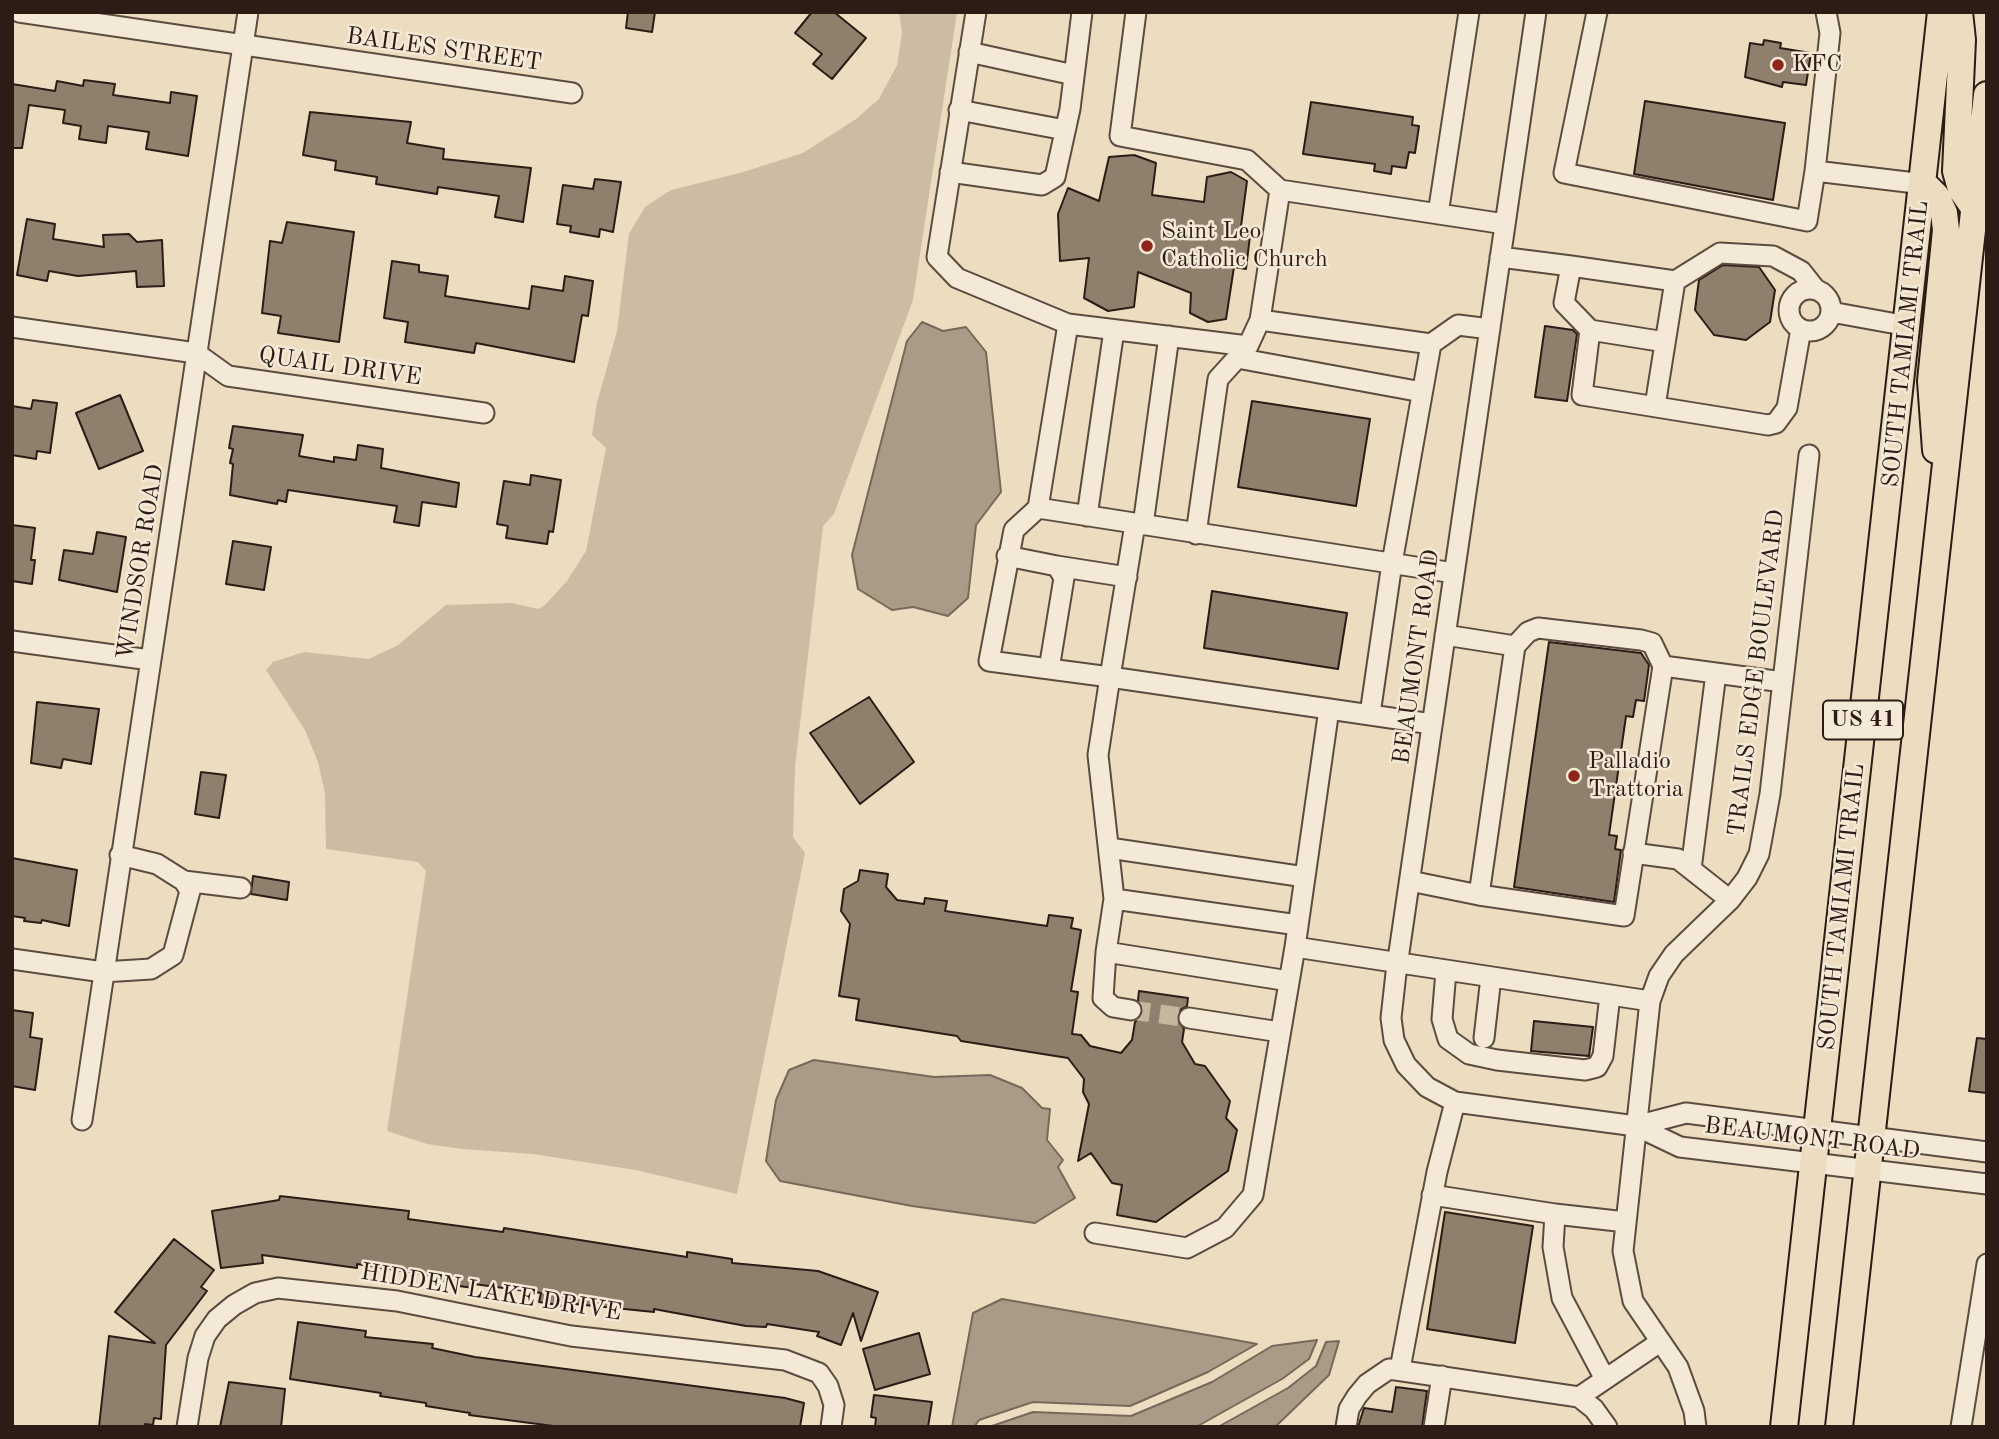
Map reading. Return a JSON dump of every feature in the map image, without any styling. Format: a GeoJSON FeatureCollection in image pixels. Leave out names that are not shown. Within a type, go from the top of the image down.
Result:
{"type":"FeatureCollection","features":[{"type":"Feature","properties":{"kind":"main road","name":"SOUTH TAMIAMI TRAIL"},"geometry":{"type":"LineString","coordinates":[[1784,1427],[1941,12]]}},
{"type":"Feature","properties":{"kind":"main road"},"geometry":{"type":"LineString","coordinates":[[1959,12],[1962,40],[1956,171],[1961,189],[1981,210]]}},
{"type":"Feature","properties":{"kind":"main road","name":"US 41"},"geometry":{"type":"LineString","coordinates":[[1839,1427],[1941,518],[1981,210],[1987,95]]}},
{"type":"Feature","properties":{"kind":"main road"},"geometry":{"type":"LineString","coordinates":[[1924,184],[1936,196],[1944,213],[1946,230],[1931,381],[1941,518]]}},
{"type":"Feature","properties":{"kind":"street","name":"BAILES STREET"},"geometry":{"type":"LineString","coordinates":[[19,12],[572,93]]}},
{"type":"Feature","properties":{"kind":"street","name":"WINDSOR ROAD"},"geometry":{"type":"LineString","coordinates":[[82,1120],[248,12]]}},
{"type":"Feature","properties":{"kind":"street"},"geometry":{"type":"LineString","coordinates":[[976,12],[937,257],[957,278],[1069,324],[1169,336],[1422,392]]}},
{"type":"Feature","properties":{"kind":"street"},"geometry":{"type":"LineString","coordinates":[[1136,12],[1119,136],[1247,160],[1280,190],[1505,224]]}},
{"type":"Feature","properties":{"kind":"street"},"geometry":{"type":"LineString","coordinates":[[1438,214],[1469,12]]}},
{"type":"Feature","properties":{"kind":"street","name":"BEAUMONT ROAD"},"geometry":{"type":"LineString","coordinates":[[1536,12],[1409,881],[1391,1018],[1394,1040],[1406,1065],[1427,1087],[1455,1102],[1636,1126],[1680,1147],[1987,1184]]}},
{"type":"Feature","properties":{"kind":"street"},"geometry":{"type":"LineString","coordinates":[[1597,12],[1564,173],[1807,220],[1830,33],[1826,12]]}},
{"type":"Feature","properties":{"kind":"street"},"geometry":{"type":"LineString","coordinates":[[950,172],[1042,185],[1055,177],[1070,109],[1077,13]]}},
{"type":"Feature","properties":{"kind":"street"},"geometry":{"type":"LineString","coordinates":[[969,52],[1074,75]]}},
{"type":"Feature","properties":{"kind":"street"},"geometry":{"type":"LineString","coordinates":[[959,110],[1065,130]]}},
{"type":"Feature","properties":{"kind":"street"},"geometry":{"type":"LineString","coordinates":[[1815,172],[1924,184]]}},
{"type":"Feature","properties":{"kind":"street"},"geometry":{"type":"LineString","coordinates":[[1196,534],[1219,379],[1242,352],[1260,320],[1280,190]]}},
{"type":"Feature","properties":{"kind":"street"},"geometry":{"type":"LineString","coordinates":[[1500,257],[1675,281],[1720,253],[1773,256],[1801,271],[1816,290],[1827,298],[1831,312],[1821,329],[1801,329]]}},
{"type":"Feature","properties":{"kind":"street"},"geometry":{"type":"LineString","coordinates":[[1571,266],[1564,303],[1590,330],[1665,342]]}},
{"type":"Feature","properties":{"kind":"street"},"geometry":{"type":"LineString","coordinates":[[1655,407],[1675,281]]}},
{"type":"Feature","properties":{"kind":"street"},"geometry":{"type":"LineString","coordinates":[[1590,330],[1582,395],[1776,423],[1787,408],[1801,329],[1789,314],[1791,301],[1801,291],[1816,290]]}},
{"type":"Feature","properties":{"kind":"street"},"geometry":{"type":"LineString","coordinates":[[1831,312],[1908,326]]}},
{"type":"Feature","properties":{"kind":"street"},"geometry":{"type":"LineString","coordinates":[[1260,320],[1431,344],[1458,325],[1490,329]]}},
{"type":"Feature","properties":{"kind":"street"},"geometry":{"type":"LineString","coordinates":[[1069,324],[1038,508],[1014,530],[989,661],[1433,724]]}},
{"type":"Feature","properties":{"kind":"street"},"geometry":{"type":"LineString","coordinates":[[12,327],[196,353]]}},
{"type":"Feature","properties":{"kind":"street"},"geometry":{"type":"LineString","coordinates":[[1087,516],[1114,330]]}},
{"type":"Feature","properties":{"kind":"street"},"geometry":{"type":"LineString","coordinates":[[1131,1010],[1113,1007],[1103,998],[1114,898],[1098,755],[1169,336]]}},
{"type":"Feature","properties":{"kind":"street"},"geometry":{"type":"LineString","coordinates":[[1370,714],[1392,563],[1431,344]]}},
{"type":"Feature","properties":{"kind":"street","name":"QUAIL DRIVE"},"geometry":{"type":"LineString","coordinates":[[196,353],[228,376],[484,413]]}},
{"type":"Feature","properties":{"kind":"street","name":"TRAILS EDGE BOULEVARD"},"geometry":{"type":"LineString","coordinates":[[1696,1427],[1688,1389],[1678,1367],[1633,1301],[1623,1251],[1650,1002],[1660,976],[1674,954],[1730,900],[1747,878],[1759,854],[1783,682],[1809,455]]}},
{"type":"Feature","properties":{"kind":"street"},"geometry":{"type":"LineString","coordinates":[[1038,508],[1454,573]]}},
{"type":"Feature","properties":{"kind":"street"},"geometry":{"type":"LineString","coordinates":[[1007,556],[1127,577]]}},
{"type":"Feature","properties":{"kind":"street"},"geometry":{"type":"LineString","coordinates":[[1049,669],[1064,578],[1057,566]]}},
{"type":"Feature","properties":{"kind":"street"},"geometry":{"type":"LineString","coordinates":[[1409,881],[1479,895],[1624,916],[1663,666],[1652,643],[1538,628],[1528,632],[1515,646],[1479,895]]}},
{"type":"Feature","properties":{"kind":"street"},"geometry":{"type":"LineString","coordinates":[[1445,635],[1515,646]]}},
{"type":"Feature","properties":{"kind":"street"},"geometry":{"type":"LineString","coordinates":[[12,641],[150,660]]}},
{"type":"Feature","properties":{"kind":"street"},"geometry":{"type":"LineString","coordinates":[[1663,666],[1783,682]]}},
{"type":"Feature","properties":{"kind":"street"},"geometry":{"type":"LineString","coordinates":[[1691,869],[1716,673]]}},
{"type":"Feature","properties":{"kind":"street"},"geometry":{"type":"LineString","coordinates":[[1095,1233],[1187,1248],[1226,1228],[1253,1195],[1298,925],[1329,709]]}},
{"type":"Feature","properties":{"kind":"street"},"geometry":{"type":"LineString","coordinates":[[1109,848],[1305,877]]}},
{"type":"Feature","properties":{"kind":"street"},"geometry":{"type":"LineString","coordinates":[[1633,853],[1678,859],[1730,900]]}},
{"type":"Feature","properties":{"kind":"street"},"geometry":{"type":"LineString","coordinates":[[120,855],[157,864],[184,881],[241,888]]}},
{"type":"Feature","properties":{"kind":"street"},"geometry":{"type":"LineString","coordinates":[[12,960],[103,972],[151,969],[173,955],[190,891],[184,881]]}},
{"type":"Feature","properties":{"kind":"street"},"geometry":{"type":"LineString","coordinates":[[1114,898],[1298,925]]}},
{"type":"Feature","properties":{"kind":"street"},"geometry":{"type":"LineString","coordinates":[[1294,947],[1650,1002]]}},
{"type":"Feature","properties":{"kind":"street"},"geometry":{"type":"LineString","coordinates":[[1107,952],[1289,981]]}},
{"type":"Feature","properties":{"kind":"street"},"geometry":{"type":"LineString","coordinates":[[1446,971],[1442,1018],[1448,1039],[1469,1054],[1497,1060],[1585,1070],[1597,1067],[1603,1056],[1610,996]]}},
{"type":"Feature","properties":{"kind":"street"},"geometry":{"type":"LineString","coordinates":[[1484,1038],[1491,977]]}},
{"type":"Feature","properties":{"kind":"street"},"geometry":{"type":"LineString","coordinates":[[1189,1018],[1280,1032]]}},
{"type":"Feature","properties":{"kind":"street"},"geometry":{"type":"LineString","coordinates":[[1400,1369],[1432,1195],[1455,1102]]}},
{"type":"Feature","properties":{"kind":"street","name":"BEAUMONT ROAD"},"geometry":{"type":"LineString","coordinates":[[1636,1126],[1686,1113],[1987,1152]]}},
{"type":"Feature","properties":{"kind":"street"},"geometry":{"type":"LineString","coordinates":[[1432,1195],[1626,1222]]}},
{"type":"Feature","properties":{"kind":"street"},"geometry":{"type":"LineString","coordinates":[[1555,1214],[1553,1247],[1562,1298],[1605,1380]]}},
{"type":"Feature","properties":{"kind":"street"},"geometry":{"type":"LineString","coordinates":[[1961,1427],[1987,1264]]}},
{"type":"Feature","properties":{"kind":"street","name":"HIDDEN LAKE DRIVE"},"geometry":{"type":"LineString","coordinates":[[187,1427],[198,1358],[205,1336],[217,1319],[233,1305],[255,1293],[278,1288],[397,1301],[571,1336],[785,1360],[819,1373],[828,1386],[834,1405],[831,1427]]}},
{"type":"Feature","properties":{"kind":"street"},"geometry":{"type":"LineString","coordinates":[[1579,1397],[1660,1342]]}},
{"type":"Feature","properties":{"kind":"street"},"geometry":{"type":"LineString","coordinates":[[1346,1427],[1349,1409],[1367,1384],[1389,1369],[1579,1397],[1594,1409],[1607,1427]]}},
{"type":"Feature","properties":{"kind":"street"},"geometry":{"type":"LineString","coordinates":[[1434,1427],[1442,1376]]}},
{"type":"Feature","properties":{"kind":"shaded area"},"geometry":{"type":"Polygon","coordinates":[[[899,12],[957,12],[913,300],[834,514],[823,526],[795,767],[793,837],[805,853],[737,1194],[636,1170],[533,1154],[427,1144],[387,1131],[426,871],[418,862],[326,849],[325,793],[318,762],[305,730],[266,670],[273,662],[304,652],[369,659],[398,645],[446,605],[512,603],[538,609],[545,605],[567,581],[586,551],[606,448],[592,435],[597,403],[617,331],[629,234],[645,207],[671,190],[740,173],[803,153],[856,119],[879,99],[897,65],[902,33],[899,12]]]}},
{"type":"Feature","properties":{"kind":"shaded area"},"geometry":{"type":"Polygon","coordinates":[[[922,322],[943,331],[966,327],[986,352],[1001,492],[976,525],[968,598],[948,616],[913,607],[892,610],[858,589],[852,555],[907,341],[922,322]]]}},
{"type":"Feature","properties":{"kind":"shaded area"},"geometry":{"type":"Polygon","coordinates":[[[814,1060],[934,1077],[990,1075],[1022,1088],[1042,1108],[1050,1109],[1047,1140],[1063,1160],[1058,1167],[1075,1198],[1035,1223],[912,1206],[780,1181],[766,1161],[776,1100],[789,1070],[814,1060]]]}},
{"type":"Feature","properties":{"kind":"shaded area"},"geometry":{"type":"Polygon","coordinates":[[[1002,1299],[1257,1344],[1208,1372],[1130,1406],[1033,1402],[979,1420],[974,1427],[952,1427],[973,1313],[1002,1299]]]}},
{"type":"Feature","properties":{"kind":"shaded area"},"geometry":{"type":"Polygon","coordinates":[[[1317,1340],[1309,1359],[1282,1379],[1196,1427],[989,1427],[1033,1412],[1131,1416],[1212,1382],[1272,1346],[1317,1340]]]}},
{"type":"Feature","properties":{"kind":"shaded area"},"geometry":{"type":"Polygon","coordinates":[[[1339,1341],[1329,1375],[1275,1427],[1218,1427],[1288,1388],[1316,1366],[1326,1342],[1339,1341]]]}},
{"type":"Feature","properties":{"kind":"building"},"geometry":{"type":"Polygon","coordinates":[[[628,12],[655,12],[652,32],[626,28],[628,12]]]}},
{"type":"Feature","properties":{"kind":"building"},"geometry":{"type":"Polygon","coordinates":[[[812,12],[834,12],[866,38],[832,79],[813,64],[822,54],[795,33],[812,12]]]}},
{"type":"Feature","properties":{"kind":"building","name":"KFC"},"geometry":{"type":"Polygon","coordinates":[[[1764,40],[1781,43],[1780,48],[1811,53],[1806,85],[1783,82],[1782,87],[1745,77],[1750,43],[1763,45],[1764,40]]]}},
{"type":"Feature","properties":{"kind":"building"},"geometry":{"type":"Polygon","coordinates":[[[84,80],[115,84],[113,95],[170,103],[171,92],[197,96],[188,156],[146,149],[149,132],[108,126],[106,143],[79,139],[81,126],[63,123],[65,110],[29,105],[22,148],[12,148],[12,84],[55,91],[57,81],[83,86],[84,80]]]}},
{"type":"Feature","properties":{"kind":"building"},"geometry":{"type":"Polygon","coordinates":[[[1645,101],[1785,123],[1773,200],[1634,174],[1645,101]]]}},
{"type":"Feature","properties":{"kind":"building"},"geometry":{"type":"Polygon","coordinates":[[[1311,102],[1413,117],[1412,125],[1419,126],[1415,153],[1409,152],[1406,168],[1392,166],[1391,174],[1374,171],[1375,164],[1303,154],[1311,102]]]}},
{"type":"Feature","properties":{"kind":"building"},"geometry":{"type":"Polygon","coordinates":[[[310,112],[411,122],[407,143],[444,149],[443,159],[531,168],[523,222],[495,217],[499,196],[438,187],[437,194],[376,184],[377,177],[335,170],[336,161],[303,155],[310,112]]]}},
{"type":"Feature","properties":{"kind":"building"},"geometry":{"type":"Polygon","coordinates":[[[1134,155],[1156,163],[1152,195],[1204,202],[1207,177],[1231,172],[1247,181],[1240,234],[1250,236],[1246,269],[1234,267],[1226,319],[1208,322],[1190,313],[1191,293],[1138,272],[1134,307],[1108,311],[1084,298],[1089,258],[1060,261],[1058,214],[1068,188],[1099,201],[1109,157],[1134,155]]]}},
{"type":"Feature","properties":{"kind":"building"},"geometry":{"type":"Polygon","coordinates":[[[595,179],[621,182],[613,232],[600,229],[599,237],[570,232],[571,226],[557,224],[563,185],[593,189],[595,179]]]}},
{"type":"Feature","properties":{"kind":"building"},"geometry":{"type":"Polygon","coordinates":[[[27,219],[55,224],[53,239],[104,247],[103,235],[129,234],[137,242],[162,240],[164,286],[137,287],[136,271],[78,276],[49,271],[47,281],[17,275],[27,219]]]}},
{"type":"Feature","properties":{"kind":"building"},"geometry":{"type":"Polygon","coordinates":[[[287,222],[354,232],[339,342],[278,333],[281,316],[262,313],[270,241],[282,243],[287,222]]]}},
{"type":"Feature","properties":{"kind":"building"},"geometry":{"type":"Polygon","coordinates":[[[392,261],[419,265],[419,272],[448,276],[445,296],[529,309],[532,286],[563,291],[565,276],[593,281],[588,316],[582,315],[574,362],[476,343],[474,353],[405,342],[408,322],[384,318],[392,261]]]}},
{"type":"Feature","properties":{"kind":"building"},"geometry":{"type":"Polygon","coordinates":[[[1723,265],[1759,267],[1775,290],[1770,322],[1746,340],[1714,335],[1695,310],[1699,280],[1723,265]]]}},
{"type":"Feature","properties":{"kind":"building"},"geometry":{"type":"Polygon","coordinates":[[[1545,326],[1573,330],[1577,334],[1567,401],[1535,397],[1545,326]]]}},
{"type":"Feature","properties":{"kind":"building"},"geometry":{"type":"Polygon","coordinates":[[[120,395],[143,451],[99,469],[76,413],[120,395]]]}},
{"type":"Feature","properties":{"kind":"building"},"geometry":{"type":"Polygon","coordinates":[[[33,400],[57,403],[50,453],[37,451],[36,459],[12,455],[12,406],[31,409],[33,400]]]}},
{"type":"Feature","properties":{"kind":"building"},"geometry":{"type":"Polygon","coordinates":[[[1252,401],[1370,419],[1356,506],[1238,487],[1252,401]]]}},
{"type":"Feature","properties":{"kind":"building"},"geometry":{"type":"Polygon","coordinates":[[[233,426],[303,435],[299,456],[334,462],[334,457],[356,460],[358,445],[383,449],[381,468],[459,483],[456,507],[422,502],[419,526],[394,522],[397,506],[288,490],[286,502],[278,500],[277,504],[230,495],[233,449],[229,448],[233,426]]]}},
{"type":"Feature","properties":{"kind":"building"},"geometry":{"type":"Polygon","coordinates":[[[531,475],[561,480],[553,532],[549,531],[547,544],[506,538],[508,526],[497,524],[504,481],[530,485],[531,475]]]}},
{"type":"Feature","properties":{"kind":"building"},"geometry":{"type":"Polygon","coordinates":[[[12,525],[35,528],[31,560],[35,560],[32,584],[12,581],[12,525]]]}},
{"type":"Feature","properties":{"kind":"building"},"geometry":{"type":"Polygon","coordinates":[[[97,532],[126,537],[117,592],[59,580],[64,550],[93,554],[97,532]]]}},
{"type":"Feature","properties":{"kind":"building"},"geometry":{"type":"Polygon","coordinates":[[[233,541],[271,547],[264,590],[226,584],[233,541]]]}},
{"type":"Feature","properties":{"kind":"building"},"geometry":{"type":"Polygon","coordinates":[[[1212,591],[1347,613],[1338,669],[1204,648],[1212,591]]]}},
{"type":"Feature","properties":{"kind":"building","name":"Palladio Trattoria"},"geometry":{"type":"Polygon","coordinates":[[[1549,642],[1641,653],[1649,665],[1644,701],[1636,700],[1633,717],[1626,716],[1609,835],[1617,836],[1615,849],[1621,850],[1614,902],[1514,887],[1549,642]]]}},
{"type":"Feature","properties":{"kind":"building"},"geometry":{"type":"Polygon","coordinates":[[[869,697],[914,762],[860,804],[810,733],[869,697]]]}},
{"type":"Feature","properties":{"kind":"building"},"geometry":{"type":"Polygon","coordinates":[[[37,702],[99,709],[91,764],[63,759],[61,768],[31,763],[37,702]]]}},
{"type":"Feature","properties":{"kind":"building"},"geometry":{"type":"Polygon","coordinates":[[[201,772],[226,775],[219,818],[195,814],[201,772]]]}},
{"type":"Feature","properties":{"kind":"building"},"geometry":{"type":"Polygon","coordinates":[[[12,858],[77,870],[69,926],[42,920],[41,923],[24,921],[25,918],[12,916],[12,858]]]}},
{"type":"Feature","properties":{"kind":"building"},"geometry":{"type":"Polygon","coordinates":[[[860,870],[888,874],[886,887],[897,900],[924,904],[925,898],[947,901],[945,911],[1047,926],[1049,915],[1073,918],[1071,928],[1081,930],[1071,991],[1078,992],[1072,1034],[1081,1035],[1090,1046],[1121,1053],[1132,1040],[1135,1022],[1143,1013],[1138,1000],[1139,991],[1188,998],[1187,1006],[1180,1010],[1177,1017],[1184,1029],[1182,1042],[1195,1064],[1205,1066],[1230,1101],[1226,1118],[1237,1130],[1228,1171],[1156,1222],[1117,1215],[1122,1185],[1112,1183],[1091,1153],[1078,1161],[1089,1104],[1083,1092],[1084,1079],[1068,1058],[961,1041],[957,1036],[856,1020],[859,999],[839,996],[850,924],[841,911],[844,889],[858,881],[860,870]]]}},
{"type":"Feature","properties":{"kind":"building"},"geometry":{"type":"Polygon","coordinates":[[[253,876],[289,882],[287,900],[251,894],[253,876]]]}},
{"type":"Feature","properties":{"kind":"building"},"geometry":{"type":"Polygon","coordinates":[[[12,1010],[33,1013],[30,1037],[42,1039],[35,1090],[12,1086],[12,1010]]]}},
{"type":"Feature","properties":{"kind":"building"},"geometry":{"type":"Polygon","coordinates":[[[1534,1021],[1593,1027],[1589,1056],[1531,1051],[1534,1021]]]}},
{"type":"Feature","properties":{"kind":"building"},"geometry":{"type":"Polygon","coordinates":[[[1977,1038],[1987,1039],[1987,1093],[1969,1091],[1977,1038]]]}},
{"type":"Feature","properties":{"kind":"building"},"geometry":{"type":"Polygon","coordinates":[[[280,1196],[409,1211],[408,1219],[503,1232],[504,1228],[687,1257],[687,1252],[732,1259],[732,1263],[818,1271],[878,1292],[861,1341],[853,1313],[841,1345],[817,1336],[819,1332],[767,1324],[766,1327],[746,1326],[654,1309],[654,1312],[565,1303],[564,1306],[539,1302],[541,1293],[474,1284],[474,1288],[451,1285],[451,1282],[429,1279],[430,1275],[357,1264],[357,1268],[262,1255],[263,1263],[221,1268],[212,1211],[279,1200],[280,1196]]]}},
{"type":"Feature","properties":{"kind":"building"},"geometry":{"type":"Polygon","coordinates":[[[1445,1212],[1533,1226],[1515,1343],[1427,1329],[1445,1212]]]}},
{"type":"Feature","properties":{"kind":"building"},"geometry":{"type":"Polygon","coordinates":[[[174,1239],[214,1270],[201,1287],[207,1291],[166,1345],[161,1419],[154,1418],[153,1425],[145,1424],[144,1427],[99,1427],[109,1336],[155,1343],[115,1312],[174,1239]]]}},
{"type":"Feature","properties":{"kind":"building"},"geometry":{"type":"Polygon","coordinates":[[[298,1322],[366,1331],[365,1337],[433,1344],[432,1348],[475,1357],[785,1398],[804,1403],[800,1427],[561,1427],[469,1415],[470,1413],[426,1406],[426,1403],[380,1396],[381,1393],[290,1379],[298,1322]]]}},
{"type":"Feature","properties":{"kind":"building"},"geometry":{"type":"Polygon","coordinates":[[[919,1333],[930,1374],[875,1390],[863,1349],[919,1333]]]}},
{"type":"Feature","properties":{"kind":"building"},"geometry":{"type":"Polygon","coordinates":[[[229,1382],[285,1389],[281,1427],[220,1427],[229,1382]]]}},
{"type":"Feature","properties":{"kind":"building"},"geometry":{"type":"Polygon","coordinates":[[[1396,1387],[1427,1391],[1422,1427],[1358,1427],[1364,1408],[1392,1412],[1396,1387]]]}},
{"type":"Feature","properties":{"kind":"building"},"geometry":{"type":"Polygon","coordinates":[[[874,1395],[932,1402],[928,1427],[875,1427],[876,1418],[871,1417],[874,1395]]]}},
{"type":"Feature","properties":{"kind":"tunnel"},"geometry":{"type":"LineString","coordinates":[[1131,1010],[1189,1018]]}},
{"type":"Feature","properties":{"kind":"place","name":"KFC"},"geometry":{"type":"Point","coordinates":[1778,65]}},
{"type":"Feature","properties":{"kind":"place","name":"Saint Leo Catholic Church"},"geometry":{"type":"Point","coordinates":[1147,246]}},
{"type":"Feature","properties":{"kind":"place","name":"Palladio Trattoria"},"geometry":{"type":"Point","coordinates":[1574,776]}}]}
